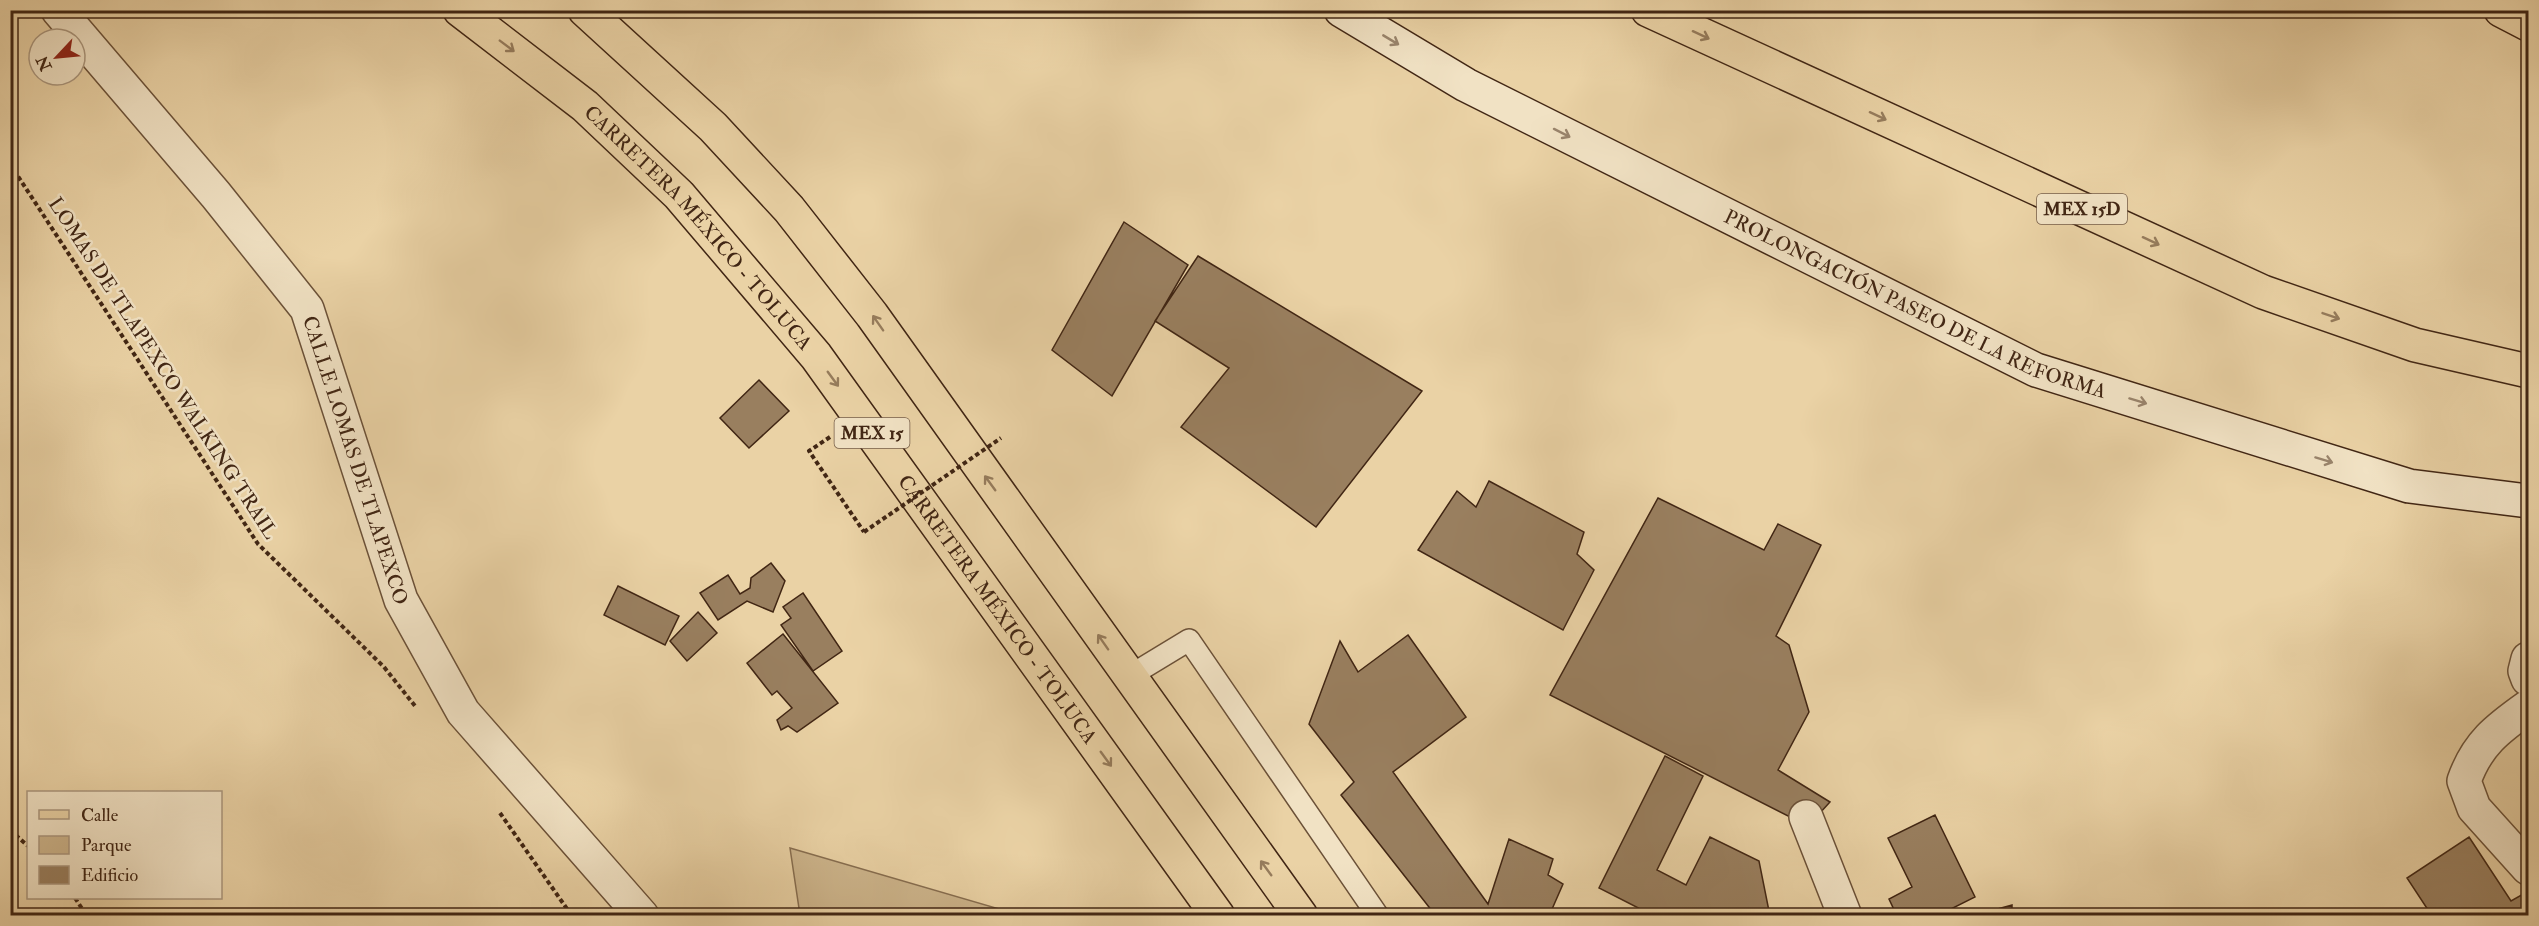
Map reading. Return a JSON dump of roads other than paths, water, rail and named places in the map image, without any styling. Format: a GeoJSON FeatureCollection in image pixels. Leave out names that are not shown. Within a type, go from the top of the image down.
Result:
{"type":"FeatureCollection","features":[{"type":"Feature","properties":{"kind":"main road","name":"CARRETERA MÉXICO - TOLUCA"},"geometry":{"type":"LineString","coordinates":[[460,10],[585,106],[679,195],[816,356],[1218,915]]}},
{"type":"Feature","properties":{"kind":"main road","name":"MEX 15"},"geometry":{"type":"LineString","coordinates":[[585,10],[713,127],[789,209],[872,315],[1301,915]]}},
{"type":"Feature","properties":{"kind":"main road","name":"MEX 15D"},"geometry":{"type":"LineString","coordinates":[[1648,10],[2263,292],[2415,345],[2529,371]]}},
{"type":"Feature","properties":{"kind":"main road"},"geometry":{"type":"LineString","coordinates":[[2501,10],[2529,24]]}},
{"type":"Feature","properties":{"kind":"street","name":"CALLE LOMAS DE TLAPEXCO"},"geometry":{"type":"LineString","coordinates":[[58,10],[216,195],[307,309],[401,600],[463,712],[642,915]]}},
{"type":"Feature","properties":{"kind":"street","name":"PROLONGACIÓN PASEO DE LA REFORMA"},"geometry":{"type":"LineString","coordinates":[[1341,10],[1466,85],[2037,370],[2409,486],[2529,501]]}},
{"type":"Feature","properties":{"kind":"street"},"geometry":{"type":"LineString","coordinates":[[2529,659],[2525,671],[2529,680]]}},
{"type":"Feature","properties":{"kind":"street"},"geometry":{"type":"LineString","coordinates":[[2529,707],[2500,727],[2472,759],[2464,781],[2474,808],[2529,868]]}},
{"type":"Feature","properties":{"kind":"street"},"geometry":{"type":"LineString","coordinates":[[1806,818],[1845,915]]}},
{"type":"Feature","properties":{"kind":"lane"},"geometry":{"type":"LineString","coordinates":[[1128,676],[1189,640],[1378,915]]}}]}
